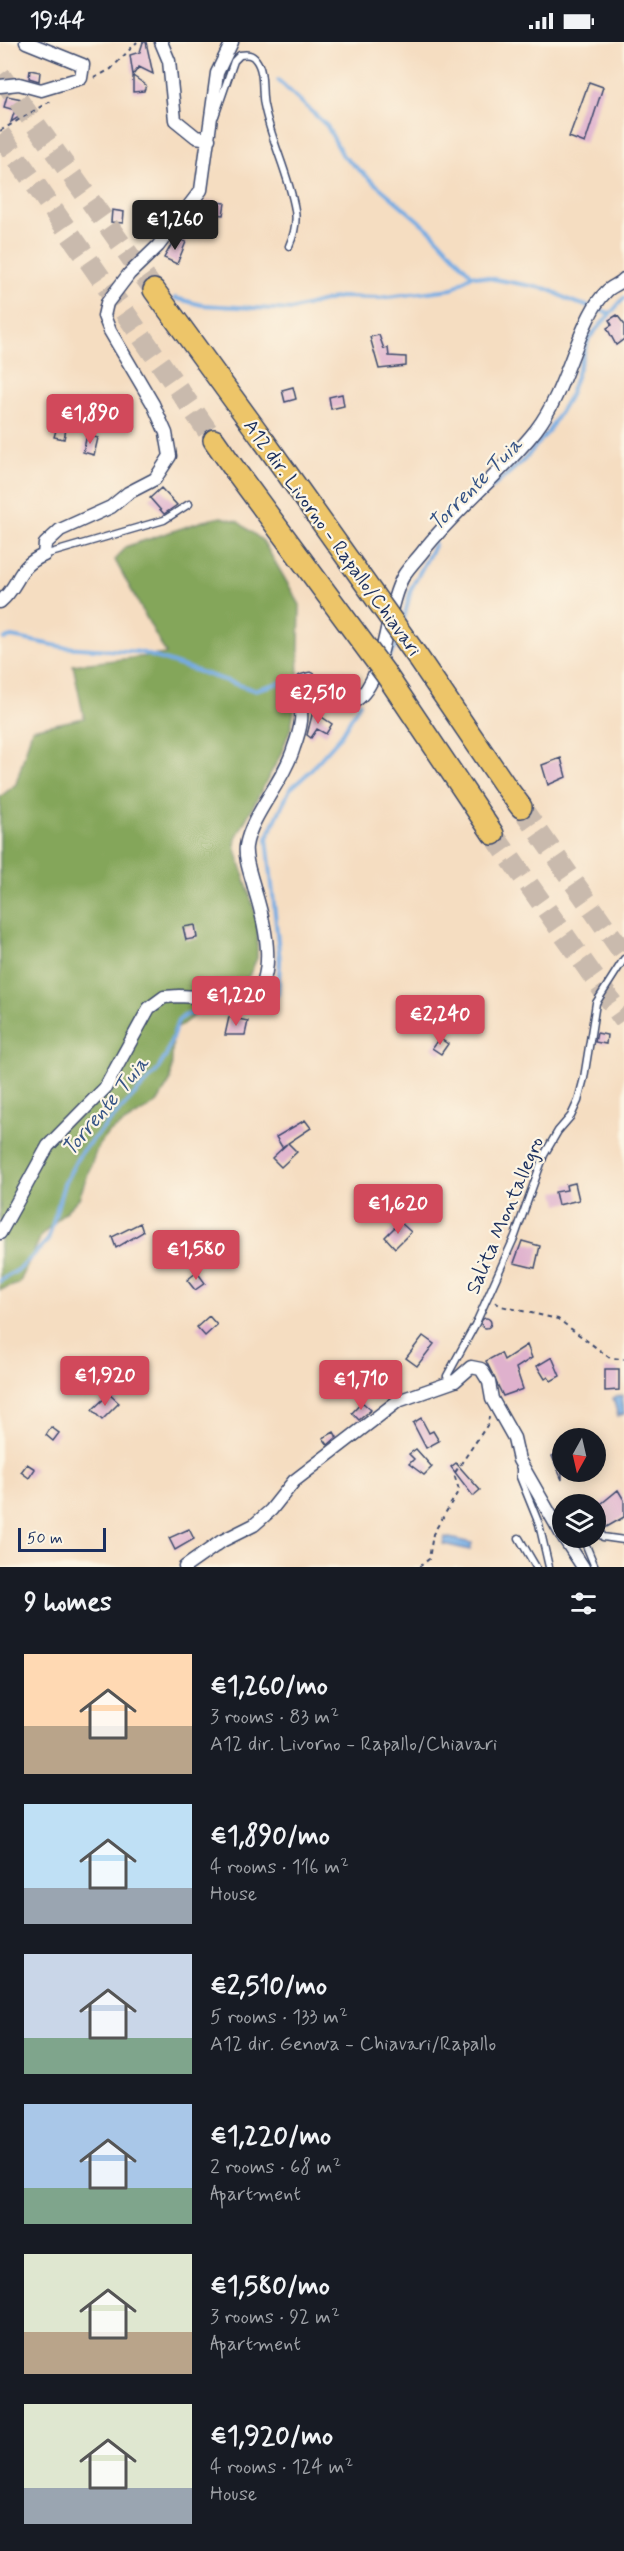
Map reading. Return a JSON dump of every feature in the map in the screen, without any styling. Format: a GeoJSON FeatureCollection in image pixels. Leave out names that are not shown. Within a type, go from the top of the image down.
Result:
{"type":"FeatureCollection","features":[{"type":"Feature","properties":{"kind":"highway","name":"A12 dir. Livorno - Rapallo/Chiavari"},"geometry":{"type":"LineString","coordinates":[[154,291],[417,656],[521,807]]}},
{"type":"Feature","properties":{"kind":"highway"},"geometry":{"type":"LineString","coordinates":[[214,440],[385,673],[488,826]]}},
{"type":"Feature","properties":{"kind":"street"},"geometry":{"type":"LineString","coordinates":[[0,86],[19,84],[41,90],[81,78],[83,65],[26,42]]}},
{"type":"Feature","properties":{"kind":"street"},"geometry":{"type":"LineString","coordinates":[[161,42],[169,61],[175,120],[195,137],[209,139]]}},
{"type":"Feature","properties":{"kind":"street"},"geometry":{"type":"LineString","coordinates":[[0,602],[15,585],[23,568],[44,555],[45,544],[60,530],[111,507],[128,493],[155,479],[170,456],[166,433],[153,404],[104,316],[107,303],[158,246],[201,190],[217,73],[232,42]]}},
{"type":"Feature","properties":{"kind":"street"},"geometry":{"type":"LineString","coordinates":[[0,1233],[48,1146],[105,1088],[149,1008],[164,998],[198,997],[247,1007],[257,998],[264,985],[267,954],[264,919],[246,848],[252,827],[284,775],[294,747],[302,719],[298,690],[303,681],[310,680],[340,703],[348,704],[357,700],[373,678],[393,602],[405,574],[441,528],[509,462],[537,428],[550,408],[591,314],[607,290],[622,285]]}},
{"type":"Feature","properties":{"kind":"street"},"geometry":{"type":"LineString","coordinates":[[185,1567],[222,1541],[254,1526],[271,1510],[294,1481],[340,1448],[398,1401],[454,1381],[471,1367],[481,1368],[484,1373],[492,1399],[514,1438],[519,1460],[552,1517]]}},
{"type":"Feature","properties":{"kind":"street"},"geometry":{"type":"LineString","coordinates":[[571,1548],[583,1567]]}},
{"type":"Feature","properties":{"kind":"lane"},"geometry":{"type":"LineString","coordinates":[[212,117],[217,114],[222,89],[234,61],[240,54],[249,54],[257,61],[262,74],[261,92],[268,129],[285,170],[296,213],[290,246]]}},
{"type":"Feature","properties":{"kind":"lane"},"geometry":{"type":"LineString","coordinates":[[44,555],[164,520],[189,504]]}},
{"type":"Feature","properties":{"kind":"lane","name":"Salita Montallegro"},"geometry":{"type":"LineString","coordinates":[[454,1381],[447,1376],[450,1367],[487,1297],[530,1200],[544,1155],[558,1131],[571,1116],[578,1101],[596,1003],[624,959]]}},
{"type":"Feature","properties":{"kind":"lane"},"geometry":{"type":"LineString","coordinates":[[524,1468],[519,1470],[520,1477],[539,1524],[549,1567]]}},
{"type":"Feature","properties":{"kind":"lane"},"geometry":{"type":"LineString","coordinates":[[606,1537],[624,1540]]}},
{"type":"Feature","properties":{"kind":"lane"},"geometry":{"type":"LineString","coordinates":[[519,1538],[536,1567]]}},
{"type":"Feature","properties":{"kind":"lane"},"geometry":{"type":"LineString","coordinates":[[587,1548],[595,1567]]}},
{"type":"Feature","properties":{"kind":"path"},"geometry":{"type":"LineString","coordinates":[[487,1297],[501,1306],[558,1319],[610,1358],[624,1359]]}},
{"type":"Feature","properties":{"kind":"path"},"geometry":{"type":"LineString","coordinates":[[419,1567],[429,1559],[433,1534],[459,1490],[454,1474],[488,1424],[489,1415]]}},
{"type":"Feature","properties":{"kind":"green space"},"geometry":{"type":"Polygon","coordinates":[[[221,517],[237,521],[263,541],[300,605],[298,690],[291,727],[280,756],[236,838],[235,846],[258,922],[257,958],[249,976],[173,1031],[171,1080],[157,1103],[108,1133],[98,1146],[79,1198],[41,1236],[19,1284],[0,1290],[0,797],[16,784],[32,729],[84,718],[73,665],[166,654],[115,560],[125,547],[221,517]]]}},
{"type":"Feature","properties":{"kind":"water"},"geometry":{"type":"Polygon","coordinates":[[[622,1395],[624,1414],[618,1416],[613,1398],[622,1395]]]}},
{"type":"Feature","properties":{"kind":"water"},"geometry":{"type":"Polygon","coordinates":[[[445,1537],[472,1543],[470,1550],[443,1544],[445,1537]]]}},
{"type":"Feature","properties":{"kind":"building"},"geometry":{"type":"Polygon","coordinates":[[[143,42],[146,42],[153,74],[139,67],[133,75],[130,55],[140,52],[143,42]]]}},
{"type":"Feature","properties":{"kind":"building"},"geometry":{"type":"Polygon","coordinates":[[[30,70],[40,72],[39,81],[29,78],[30,70]]]}},
{"type":"Feature","properties":{"kind":"building"},"geometry":{"type":"Polygon","coordinates":[[[133,76],[146,85],[144,91],[133,92],[133,76]]]}},
{"type":"Feature","properties":{"kind":"building"},"geometry":{"type":"Polygon","coordinates":[[[589,82],[603,87],[585,143],[569,137],[589,82]]]}},
{"type":"Feature","properties":{"kind":"building"},"geometry":{"type":"Polygon","coordinates":[[[7,96],[22,99],[33,108],[11,122],[15,110],[4,107],[7,96]]]}},
{"type":"Feature","properties":{"kind":"building"},"geometry":{"type":"Polygon","coordinates":[[[207,201],[225,203],[223,215],[206,213],[207,201]]]}},
{"type":"Feature","properties":{"kind":"building"},"geometry":{"type":"Polygon","coordinates":[[[112,210],[124,212],[123,223],[111,222],[112,210]]]}},
{"type":"Feature","properties":{"kind":"building"},"geometry":{"type":"Polygon","coordinates":[[[175,238],[186,242],[177,264],[164,258],[175,238]]]}},
{"type":"Feature","properties":{"kind":"building"},"geometry":{"type":"Polygon","coordinates":[[[617,315],[624,324],[624,339],[616,345],[607,328],[612,325],[609,320],[617,315]]]}},
{"type":"Feature","properties":{"kind":"building"},"geometry":{"type":"Polygon","coordinates":[[[379,335],[384,349],[388,348],[389,356],[406,357],[406,366],[379,369],[370,337],[379,335]]]}},
{"type":"Feature","properties":{"kind":"building"},"geometry":{"type":"Polygon","coordinates":[[[293,387],[296,399],[285,402],[282,390],[293,387]]]}},
{"type":"Feature","properties":{"kind":"building"},"geometry":{"type":"Polygon","coordinates":[[[342,394],[344,406],[331,409],[329,397],[342,394]]]}},
{"type":"Feature","properties":{"kind":"building"},"geometry":{"type":"Polygon","coordinates":[[[57,427],[66,429],[64,439],[54,437],[57,427]]]}},
{"type":"Feature","properties":{"kind":"building"},"geometry":{"type":"Polygon","coordinates":[[[87,435],[98,438],[94,455],[83,452],[87,435]]]}},
{"type":"Feature","properties":{"kind":"building"},"geometry":{"type":"Polygon","coordinates":[[[161,488],[177,505],[164,514],[150,498],[161,488]]]}},
{"type":"Feature","properties":{"kind":"building"},"geometry":{"type":"Polygon","coordinates":[[[313,711],[332,724],[326,734],[317,729],[311,738],[307,735],[313,711]]]}},
{"type":"Feature","properties":{"kind":"building"},"geometry":{"type":"Polygon","coordinates":[[[561,758],[566,777],[548,785],[542,765],[561,758]]]}},
{"type":"Feature","properties":{"kind":"building"},"geometry":{"type":"Polygon","coordinates":[[[195,925],[197,938],[186,940],[183,927],[195,925]]]}},
{"type":"Feature","properties":{"kind":"building"},"geometry":{"type":"Polygon","coordinates":[[[469,1007],[480,1014],[474,1023],[463,1017],[469,1007]]]}},
{"type":"Feature","properties":{"kind":"building"},"geometry":{"type":"Polygon","coordinates":[[[229,1017],[248,1021],[245,1035],[225,1035],[229,1017]]]}},
{"type":"Feature","properties":{"kind":"building"},"geometry":{"type":"Polygon","coordinates":[[[597,1033],[607,1035],[606,1044],[595,1042],[597,1033]]]}},
{"type":"Feature","properties":{"kind":"building"},"geometry":{"type":"Polygon","coordinates":[[[439,1038],[448,1044],[441,1054],[432,1048],[439,1038]]]}},
{"type":"Feature","properties":{"kind":"building"},"geometry":{"type":"Polygon","coordinates":[[[305,1120],[311,1128],[288,1143],[297,1152],[281,1167],[272,1158],[287,1144],[282,1147],[276,1137],[305,1120]]]}},
{"type":"Feature","properties":{"kind":"building"},"geometry":{"type":"Polygon","coordinates":[[[575,1183],[579,1200],[558,1205],[555,1192],[567,1190],[566,1185],[575,1183]]]}},
{"type":"Feature","properties":{"kind":"building"},"geometry":{"type":"Polygon","coordinates":[[[400,1222],[411,1232],[395,1248],[385,1237],[400,1222]]]}},
{"type":"Feature","properties":{"kind":"building"},"geometry":{"type":"Polygon","coordinates":[[[140,1223],[143,1232],[116,1248],[112,1237],[140,1223]]]}},
{"type":"Feature","properties":{"kind":"building"},"geometry":{"type":"Polygon","coordinates":[[[522,1241],[540,1246],[535,1268],[514,1263],[522,1241]]]}},
{"type":"Feature","properties":{"kind":"building"},"geometry":{"type":"Polygon","coordinates":[[[197,1272],[205,1283],[195,1290],[187,1280],[197,1272]]]}},
{"type":"Feature","properties":{"kind":"building"},"geometry":{"type":"Polygon","coordinates":[[[209,1316],[217,1325],[205,1336],[197,1327],[209,1316]]]}},
{"type":"Feature","properties":{"kind":"building"},"geometry":{"type":"Polygon","coordinates":[[[486,1318],[490,1319],[490,1327],[486,1328],[482,1327],[481,1323],[482,1319],[486,1318]]]}},
{"type":"Feature","properties":{"kind":"building"},"geometry":{"type":"Polygon","coordinates":[[[423,1336],[434,1344],[417,1366],[406,1358],[423,1336]]]}},
{"type":"Feature","properties":{"kind":"building"},"geometry":{"type":"Polygon","coordinates":[[[527,1345],[532,1358],[516,1368],[523,1389],[503,1396],[486,1361],[501,1353],[504,1360],[527,1345]]]}},
{"type":"Feature","properties":{"kind":"building"},"geometry":{"type":"Polygon","coordinates":[[[552,1357],[560,1376],[551,1381],[548,1377],[545,1379],[537,1366],[552,1357]]]}},
{"type":"Feature","properties":{"kind":"building"},"geometry":{"type":"Polygon","coordinates":[[[605,1369],[619,1369],[619,1390],[605,1391],[605,1369]]]}},
{"type":"Feature","properties":{"kind":"building"},"geometry":{"type":"Polygon","coordinates":[[[109,1394],[119,1403],[102,1420],[92,1410],[109,1394]]]}},
{"type":"Feature","properties":{"kind":"building"},"geometry":{"type":"Polygon","coordinates":[[[362,1402],[371,1410],[359,1420],[352,1413],[362,1402]]]}},
{"type":"Feature","properties":{"kind":"building"},"geometry":{"type":"Polygon","coordinates":[[[421,1418],[429,1433],[433,1431],[439,1441],[426,1448],[413,1423],[421,1418]]]}},
{"type":"Feature","properties":{"kind":"building"},"geometry":{"type":"Polygon","coordinates":[[[51,1427],[59,1433],[53,1441],[46,1435],[51,1427]]]}},
{"type":"Feature","properties":{"kind":"building"},"geometry":{"type":"Polygon","coordinates":[[[334,1432],[337,1437],[328,1445],[323,1438],[334,1432]]]}},
{"type":"Feature","properties":{"kind":"building"},"geometry":{"type":"Polygon","coordinates":[[[416,1449],[432,1467],[424,1475],[409,1464],[414,1459],[409,1454],[416,1449]]]}},
{"type":"Feature","properties":{"kind":"building"},"geometry":{"type":"Polygon","coordinates":[[[456,1463],[480,1490],[473,1496],[451,1467],[456,1463]]]}},
{"type":"Feature","properties":{"kind":"building"},"geometry":{"type":"Polygon","coordinates":[[[27,1464],[35,1469],[29,1478],[21,1472],[27,1464]]]}},
{"type":"Feature","properties":{"kind":"building"},"geometry":{"type":"Polygon","coordinates":[[[618,1490],[624,1500],[624,1517],[606,1527],[606,1500],[618,1490]]]}},
{"type":"Feature","properties":{"kind":"building"},"geometry":{"type":"Polygon","coordinates":[[[189,1529],[194,1539],[175,1550],[169,1538],[189,1529]]]}},
{"type":"Feature","properties":{"kind":"waterway"},"geometry":{"type":"LineString","coordinates":[[278,80],[327,126],[343,156],[433,233],[472,275],[548,289],[571,301],[609,313]]}},
{"type":"Feature","properties":{"kind":"waterway"},"geometry":{"type":"LineString","coordinates":[[175,298],[202,305],[291,310],[339,297],[379,298],[452,289],[472,275]]}},
{"type":"Feature","properties":{"kind":"waterway","name":"Torrente Tuia"},"geometry":{"type":"LineString","coordinates":[[480,498],[524,460],[548,432],[569,397],[589,338],[624,298]]}},
{"type":"Feature","properties":{"kind":"waterway","name":"Torrente Tuia"},"geometry":{"type":"LineString","coordinates":[[403,623],[411,589],[435,544]]}},
{"type":"Feature","properties":{"kind":"waterway"},"geometry":{"type":"LineString","coordinates":[[4,639],[12,637],[63,647],[140,652],[254,690],[302,677]]}},
{"type":"Feature","properties":{"kind":"waterway","name":"Torrente Tuia"},"geometry":{"type":"LineString","coordinates":[[385,663],[399,642]]}},
{"type":"Feature","properties":{"kind":"waterway","name":"Torrente Tuia"},"geometry":{"type":"LineString","coordinates":[[255,1004],[273,999],[278,994],[280,961],[267,838],[290,789],[306,775],[340,737],[360,703]]}},
{"type":"Feature","properties":{"kind":"waterway","name":"Torrente Tuia"},"geometry":{"type":"LineString","coordinates":[[0,1281],[21,1268],[48,1240],[64,1184],[81,1152],[156,1072],[166,1056],[178,1021],[184,1016],[218,1005]]}},
{"type":"Feature","properties":{"kind":"tunnel"},"geometry":{"type":"LineString","coordinates":[[0,75],[154,290]]}},
{"type":"Feature","properties":{"kind":"tunnel"},"geometry":{"type":"LineString","coordinates":[[0,134],[214,440]]}},
{"type":"Feature","properties":{"kind":"tunnel"},"geometry":{"type":"LineString","coordinates":[[521,807],[624,954]]}},
{"type":"Feature","properties":{"kind":"tunnel"},"geometry":{"type":"LineString","coordinates":[[493,834],[624,1020]]}}]}
